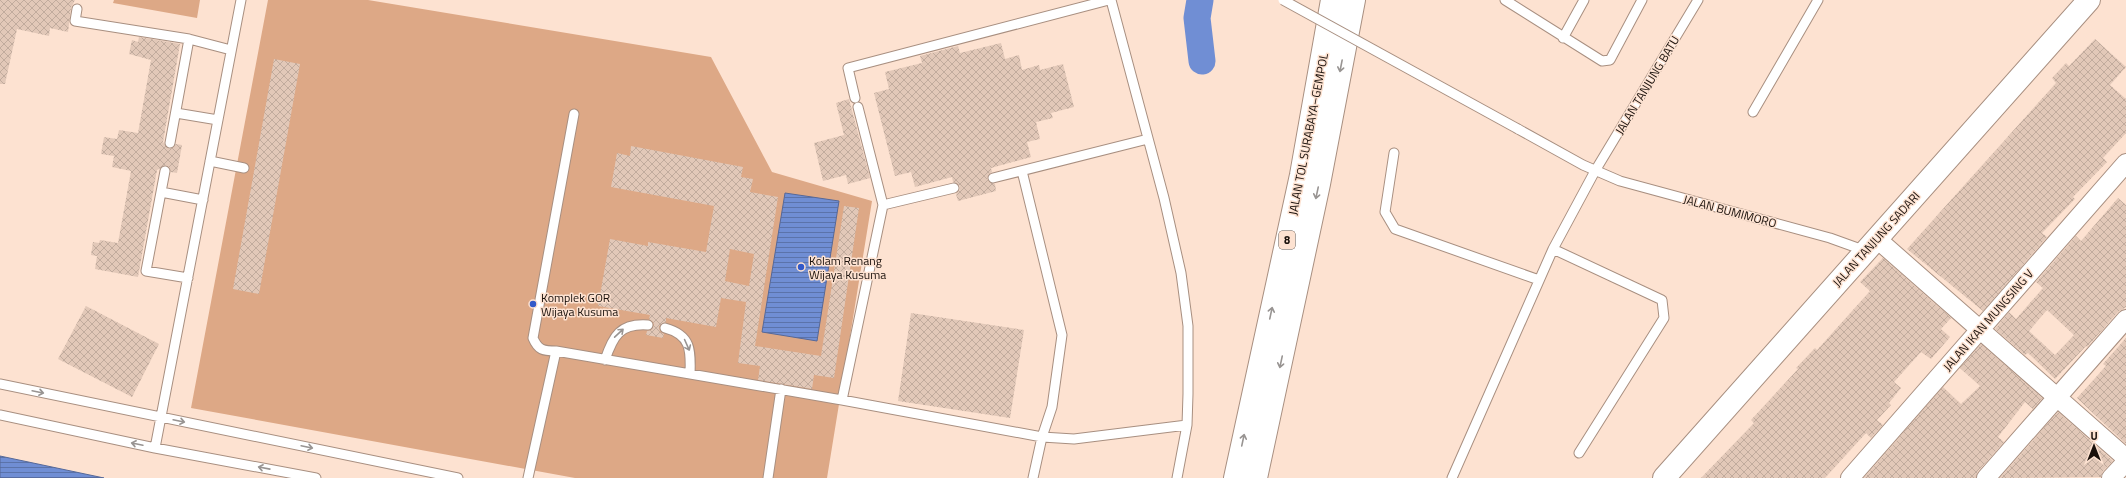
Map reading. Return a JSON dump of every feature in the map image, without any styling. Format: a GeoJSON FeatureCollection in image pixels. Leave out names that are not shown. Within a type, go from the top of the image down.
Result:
{"type":"FeatureCollection","features":[{"type":"Feature","properties":{"kind":"main road","name":"JALAN TOL SURABAYA–GEMPOL"},"geometry":{"type":"LineString","coordinates":[[1235,478],[1301,175],[1332,0]]}},
{"type":"Feature","properties":{"kind":"main road","name":"JALAN TOL SURABAYA–GEMPOL"},"geometry":{"type":"LineString","coordinates":[[1256,478],[1319,184],[1354,0]]}},
{"type":"Feature","properties":{"kind":"main road","name":"JALAN TANJUNG SADARI"},"geometry":{"type":"LineString","coordinates":[[1664,478],[2089,0]]}},
{"type":"Feature","properties":{"kind":"street","name":"JALAN IKAN MUNGSING V"},"geometry":{"type":"LineString","coordinates":[[1850,478],[2126,163]]}},
{"type":"Feature","properties":{"kind":"street"},"geometry":{"type":"LineString","coordinates":[[1871,245],[1979,330],[2126,458]]}},
{"type":"Feature","properties":{"kind":"street"},"geometry":{"type":"LineString","coordinates":[[1986,478],[2126,319]]}},
{"type":"Feature","properties":{"kind":"street"},"geometry":{"type":"LineString","coordinates":[[2111,478],[2126,462]]}},
{"type":"Feature","properties":{"kind":"lane"},"geometry":{"type":"LineString","coordinates":[[155,448],[241,0]]}},
{"type":"Feature","properties":{"kind":"lane"},"geometry":{"type":"LineString","coordinates":[[842,400],[883,205],[848,68],[1110,0],[1148,139],[1181,273],[1188,326],[1187,425],[1177,478]]}},
{"type":"Feature","properties":{"kind":"lane","name":"JALAN BUMIMORO"},"geometry":{"type":"LineString","coordinates":[[1283,0],[1595,171],[1620,181],[1830,238],[1871,245]]}},
{"type":"Feature","properties":{"kind":"lane"},"geometry":{"type":"LineString","coordinates":[[1505,0],[1563,38],[1602,61],[1610,60],[1642,0]]}},
{"type":"Feature","properties":{"kind":"lane"},"geometry":{"type":"LineString","coordinates":[[1563,38],[1584,0]]}},
{"type":"Feature","properties":{"kind":"lane","name":"JALAN TANJUNG BATU"},"geometry":{"type":"LineString","coordinates":[[1452,478],[1554,249],[1595,171],[1698,0]]}},
{"type":"Feature","properties":{"kind":"lane"},"geometry":{"type":"LineString","coordinates":[[1753,112],[1818,0]]}},
{"type":"Feature","properties":{"kind":"lane"},"geometry":{"type":"LineString","coordinates":[[77,9],[75,21],[189,39],[231,50]]}},
{"type":"Feature","properties":{"kind":"lane"},"geometry":{"type":"LineString","coordinates":[[170,143],[189,39]]}},
{"type":"Feature","properties":{"kind":"lane"},"geometry":{"type":"LineString","coordinates":[[176,112],[218,120]]}},
{"type":"Feature","properties":{"kind":"lane"},"geometry":{"type":"LineString","coordinates":[[574,114],[533,338],[536,347],[542,351],[556,351],[781,389],[1042,437],[1074,439],[1187,425]]}},
{"type":"Feature","properties":{"kind":"lane"},"geometry":{"type":"LineString","coordinates":[[993,178],[1148,139]]}},
{"type":"Feature","properties":{"kind":"lane"},"geometry":{"type":"LineString","coordinates":[[1394,153],[1384,212],[1395,229],[1539,280]]}},
{"type":"Feature","properties":{"kind":"lane"},"geometry":{"type":"LineString","coordinates":[[210,161],[244,168]]}},
{"type":"Feature","properties":{"kind":"lane"},"geometry":{"type":"LineString","coordinates":[[165,171],[146,271],[188,278]]}},
{"type":"Feature","properties":{"kind":"lane"},"geometry":{"type":"LineString","coordinates":[[1022,171],[1062,335],[1052,407],[1042,437],[1033,478]]}},
{"type":"Feature","properties":{"kind":"lane"},"geometry":{"type":"LineString","coordinates":[[883,205],[954,188]]}},
{"type":"Feature","properties":{"kind":"lane"},"geometry":{"type":"LineString","coordinates":[[161,192],[203,200]]}},
{"type":"Feature","properties":{"kind":"lane"},"geometry":{"type":"LineString","coordinates":[[1554,249],[1662,300],[1665,312],[1664,318],[1580,453]]}},
{"type":"Feature","properties":{"kind":"lane"},"geometry":{"type":"LineString","coordinates":[[605,360],[612,341],[623,329],[635,324],[648,325]]}},
{"type":"Feature","properties":{"kind":"lane"},"geometry":{"type":"LineString","coordinates":[[665,328],[676,331],[684,338],[690,352],[690,374]]}},
{"type":"Feature","properties":{"kind":"lane"},"geometry":{"type":"LineString","coordinates":[[528,478],[556,351]]}},
{"type":"Feature","properties":{"kind":"lane"},"geometry":{"type":"LineString","coordinates":[[0,384],[458,478]]}},
{"type":"Feature","properties":{"kind":"lane"},"geometry":{"type":"LineString","coordinates":[[768,478],[781,389]]}},
{"type":"Feature","properties":{"kind":"lane"},"geometry":{"type":"LineString","coordinates":[[0,415],[155,448],[316,478]]}},
{"type":"Feature","properties":{"kind":"shaded area"},"geometry":{"type":"Polygon","coordinates":[[[114,0],[200,0],[197,18],[113,3],[114,0]]]}},
{"type":"Feature","properties":{"kind":"shaded area","name":"Komplek GOR Wijaya Kusuma"},"geometry":{"type":"Polygon","coordinates":[[[268,0],[368,0],[711,57],[772,172],[872,201],[827,478],[575,478],[191,408],[268,0]]]}},
{"type":"Feature","properties":{"kind":"water","name":"Kolam Renang Wijaya Kusuma"},"geometry":{"type":"Polygon","coordinates":[[[785,193],[839,201],[817,341],[762,332],[785,193]]]}},
{"type":"Feature","properties":{"kind":"water"},"geometry":{"type":"Polygon","coordinates":[[[0,456],[104,478],[0,478],[0,456]]]}},
{"type":"Feature","properties":{"kind":"building"},"geometry":{"type":"Polygon","coordinates":[[[0,0],[75,0],[71,8],[68,32],[50,28],[49,36],[17,29],[5,84],[0,84],[0,0]]]}},
{"type":"Feature","properties":{"kind":"building"},"geometry":{"type":"Polygon","coordinates":[[[139,37],[180,44],[163,142],[169,149],[176,144],[182,145],[177,173],[171,172],[169,167],[166,165],[157,170],[138,277],[95,269],[97,256],[91,255],[93,242],[99,243],[100,240],[118,243],[131,171],[112,167],[114,156],[101,154],[104,137],[117,139],[119,130],[138,133],[151,60],[129,54],[132,40],[138,42],[139,37]]]}},
{"type":"Feature","properties":{"kind":"building"},"geometry":{"type":"Polygon","coordinates":[[[2095,39],[2126,67],[2110,85],[2126,99],[2126,133],[2103,158],[2107,162],[2073,197],[2075,199],[2042,233],[2047,237],[1983,311],[1907,249],[2056,83],[2052,78],[2066,63],[2069,66],[2095,39]]]}},
{"type":"Feature","properties":{"kind":"building"},"geometry":{"type":"Polygon","coordinates":[[[1001,43],[1005,59],[1019,55],[1022,70],[1039,65],[1040,70],[1063,64],[1074,107],[1051,113],[1053,118],[1036,122],[1040,139],[1027,142],[1031,157],[991,168],[992,172],[989,174],[987,179],[989,182],[995,184],[996,191],[958,201],[956,194],[960,190],[960,186],[953,182],[952,177],[915,187],[911,172],[895,176],[874,93],[889,89],[885,72],[922,63],[920,56],[958,46],[960,53],[1001,43]]]}},
{"type":"Feature","properties":{"kind":"building"},"geometry":{"type":"Polygon","coordinates":[[[274,59],[300,64],[259,294],[233,289],[274,59]]]}},
{"type":"Feature","properties":{"kind":"building"},"geometry":{"type":"Polygon","coordinates":[[[849,99],[870,178],[848,184],[846,175],[823,181],[814,143],[844,135],[836,103],[849,99]]]}},
{"type":"Feature","properties":{"kind":"building"},"geometry":{"type":"Polygon","coordinates":[[[631,146],[743,167],[741,177],[753,179],[750,192],[778,197],[755,346],[821,356],[844,206],[859,208],[834,378],[814,375],[812,389],[758,380],[760,366],[738,363],[746,302],[721,298],[716,327],[666,318],[666,322],[659,326],[660,332],[664,334],[663,338],[646,335],[647,331],[651,330],[654,325],[649,319],[650,315],[598,306],[610,239],[648,246],[648,242],[706,252],[714,206],[611,187],[617,153],[630,156],[631,146]],[[730,249],[725,281],[749,286],[754,254],[730,249]]]}},
{"type":"Feature","properties":{"kind":"building"},"geometry":{"type":"Polygon","coordinates":[[[2118,198],[2126,205],[2126,307],[2118,312],[2087,347],[2086,346],[2055,379],[2028,353],[2025,355],[1995,329],[2009,312],[2016,319],[2043,288],[2036,282],[2076,236],[2081,241],[2118,198]],[[2047,310],[2029,331],[2055,355],[2074,335],[2047,310]]]}},
{"type":"Feature","properties":{"kind":"building"},"geometry":{"type":"Polygon","coordinates":[[[1883,258],[1951,318],[1941,329],[1950,337],[1931,359],[1921,352],[1894,382],[1901,388],[1889,403],[1891,405],[1877,420],[1883,425],[1871,438],[1866,433],[1825,478],[1701,478],[1754,423],[1751,420],[1798,369],[1796,368],[1815,348],[1817,350],[1870,291],[1860,282],[1883,258]]]}},
{"type":"Feature","properties":{"kind":"building"},"geometry":{"type":"Polygon","coordinates":[[[86,306],[159,344],[132,397],[58,359],[86,306]]]}},
{"type":"Feature","properties":{"kind":"building"},"geometry":{"type":"Polygon","coordinates":[[[911,313],[1024,330],[1010,418],[898,401],[911,313]]]}},
{"type":"Feature","properties":{"kind":"building"},"geometry":{"type":"Polygon","coordinates":[[[2126,338],[2126,444],[2077,398],[2106,366],[2103,364],[2126,338]]]}},
{"type":"Feature","properties":{"kind":"building"},"geometry":{"type":"Polygon","coordinates":[[[1981,344],[2042,398],[2033,409],[2025,402],[1998,437],[2004,442],[1978,471],[1976,478],[1864,478],[1943,387],[1961,404],[1980,386],[1960,368],[1981,344]]]}},
{"type":"Feature","properties":{"kind":"building"},"geometry":{"type":"Polygon","coordinates":[[[2058,412],[2113,461],[2103,471],[2101,477],[2000,478],[2058,412]]]}},
{"type":"Feature","properties":{"kind":"waterway"},"geometry":{"type":"LineString","coordinates":[[1200,0],[1197,18],[1202,61]]}},
{"type":"Feature","properties":{"kind":"place","name":"Kolam Renang Wijaya Kusuma"},"geometry":{"type":"Point","coordinates":[801,267]}},
{"type":"Feature","properties":{"kind":"place","name":"Komplek GOR Wijaya Kusuma"},"geometry":{"type":"Point","coordinates":[533,304]}}]}
